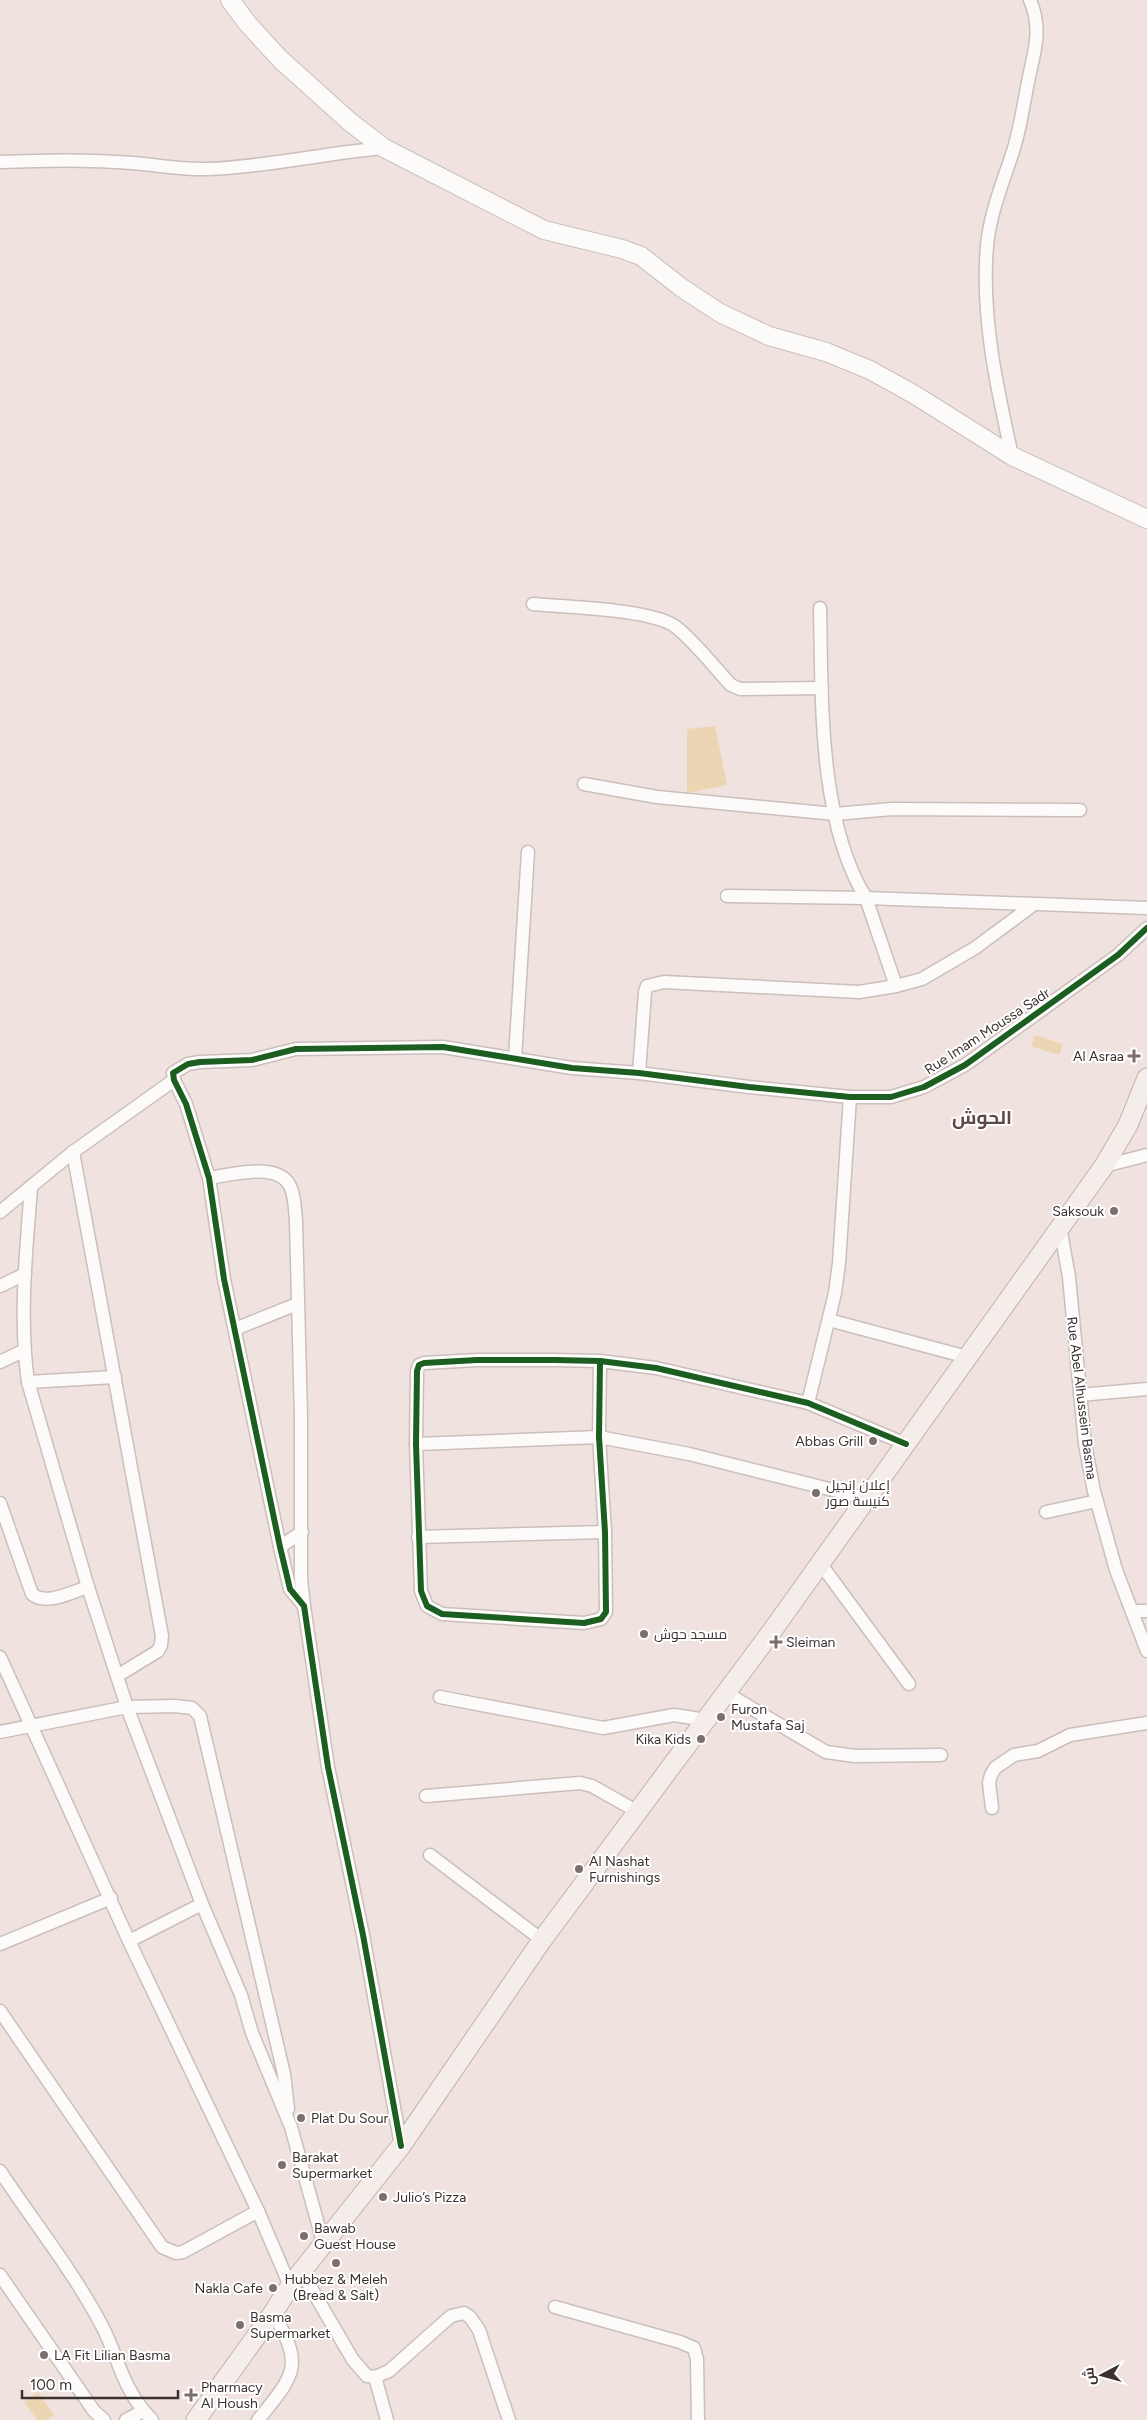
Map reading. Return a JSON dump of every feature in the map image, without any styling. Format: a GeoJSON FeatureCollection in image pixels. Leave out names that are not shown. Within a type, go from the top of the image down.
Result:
{"type":"FeatureCollection","features":[{"type":"Feature","properties":{"kind":"main road"},"geometry":{"type":"LineString","coordinates":[[196,2420],[323,2242],[401,2146],[542,1940],[726,1693],[1104,1166],[1128,1125],[1147,1078]]}},
{"type":"Feature","properties":{"kind":"street"},"geometry":{"type":"LineString","coordinates":[[230,0],[248,24],[280,59],[350,122],[384,148],[552,233],[622,249],[641,256],[682,288],[720,314],[768,336],[826,352],[870,370],[915,395],[1012,456],[1147,519]]}},
{"type":"Feature","properties":{"kind":"street"},"geometry":{"type":"LineString","coordinates":[[1012,456],[989,334],[986,272],[987,245],[994,208],[1015,146],[1036,44],[1036,15],[1030,0]]}},
{"type":"Feature","properties":{"kind":"street"},"geometry":{"type":"LineString","coordinates":[[0,162],[72,160],[134,163],[181,169],[208,169],[273,163],[340,152],[384,148]]}},
{"type":"Feature","properties":{"kind":"street"},"geometry":{"type":"LineString","coordinates":[[533,604],[639,616],[669,623],[683,634],[731,685],[740,689],[822,688]]}},
{"type":"Feature","properties":{"kind":"street"},"geometry":{"type":"LineString","coordinates":[[820,608],[822,688],[827,764],[835,814],[851,872],[866,898],[896,986]]}},
{"type":"Feature","properties":{"kind":"street"},"geometry":{"type":"LineString","coordinates":[[584,784],[656,797],[835,814],[892,809],[1080,810]]}},
{"type":"Feature","properties":{"kind":"street"},"geometry":{"type":"LineString","coordinates":[[515,1058],[528,852]]}},
{"type":"Feature","properties":{"kind":"street"},"geometry":{"type":"LineString","coordinates":[[727,896],[866,898],[1147,908]]}},
{"type":"Feature","properties":{"kind":"street"},"geometry":{"type":"LineString","coordinates":[[639,1073],[644,992],[647,986],[653,983],[858,992],[896,986],[922,979],[945,966],[975,948],[1033,905]]}},
{"type":"Feature","properties":{"kind":"street","name":"Rue Imam Moussa Sadr"},"geometry":{"type":"LineString","coordinates":[[174,1080],[173,1073],[188,1064],[252,1060],[296,1049],[443,1047],[572,1068],[639,1073],[750,1088],[850,1097],[891,1097],[924,1087],[943,1078],[1036,1016],[1118,955],[1147,928]]}},
{"type":"Feature","properties":{"kind":"street"},"geometry":{"type":"LineString","coordinates":[[0,1212],[73,1152],[174,1080],[186,1104],[209,1178],[224,1279],[280,1547],[290,1589],[304,1606]]}},
{"type":"Feature","properties":{"kind":"street"},"geometry":{"type":"LineString","coordinates":[[808,1403],[829,1320],[839,1263],[850,1097]]}},
{"type":"Feature","properties":{"kind":"street"},"geometry":{"type":"LineString","coordinates":[[73,1152],[116,1377],[162,1636],[162,1645],[158,1651],[117,1676]]}},
{"type":"Feature","properties":{"kind":"street"},"geometry":{"type":"LineString","coordinates":[[1104,1166],[1147,1155]]}},
{"type":"Feature","properties":{"kind":"street"},"geometry":{"type":"LineString","coordinates":[[209,1178],[266,1171],[283,1177],[290,1184],[293,1194],[296,1221],[302,1532],[301,1579],[304,1606],[328,1767],[363,1936],[401,2146]]}},
{"type":"Feature","properties":{"kind":"street"},"geometry":{"type":"LineString","coordinates":[[31,1188],[25,1274],[23,1351],[28,1382],[88,1587],[117,1676],[202,1904],[241,1995],[252,2033],[290,2126],[323,2242]]}},
{"type":"Feature","properties":{"kind":"street","name":"Rue Abel Alhussein Basma"},"geometry":{"type":"LineString","coordinates":[[1060,1227],[1069,1277],[1085,1444],[1097,1501],[1116,1570],[1147,1651]]}},
{"type":"Feature","properties":{"kind":"street"},"geometry":{"type":"LineString","coordinates":[[0,1286],[25,1274]]}},
{"type":"Feature","properties":{"kind":"street"},"geometry":{"type":"LineString","coordinates":[[234,1329],[297,1304]]}},
{"type":"Feature","properties":{"kind":"street"},"geometry":{"type":"LineString","coordinates":[[829,1320],[967,1357]]}},
{"type":"Feature","properties":{"kind":"street"},"geometry":{"type":"LineString","coordinates":[[0,1362],[23,1351]]}},
{"type":"Feature","properties":{"kind":"street"},"geometry":{"type":"LineString","coordinates":[[600,1362],[600,1438],[605,1532],[606,1612],[601,1619],[584,1623],[434,1612],[423,1600],[418,1536],[417,1371],[419,1365],[424,1363],[477,1360],[600,1362],[656,1368],[808,1403],[906,1444]]}},
{"type":"Feature","properties":{"kind":"street"},"geometry":{"type":"LineString","coordinates":[[28,1382],[116,1377]]}},
{"type":"Feature","properties":{"kind":"street"},"geometry":{"type":"LineString","coordinates":[[1080,1395],[1147,1389]]}},
{"type":"Feature","properties":{"kind":"street"},"geometry":{"type":"LineString","coordinates":[[416,1444],[600,1438],[688,1454],[865,1498]]}},
{"type":"Feature","properties":{"kind":"street"},"geometry":{"type":"LineString","coordinates":[[1046,1512],[1097,1501]]}},
{"type":"Feature","properties":{"kind":"street"},"geometry":{"type":"LineString","coordinates":[[0,1503],[32,1594],[38,1599],[46,1600],[88,1587]]}},
{"type":"Feature","properties":{"kind":"street"},"geometry":{"type":"LineString","coordinates":[[280,1547],[302,1532]]}},
{"type":"Feature","properties":{"kind":"street"},"geometry":{"type":"LineString","coordinates":[[418,1536],[605,1532]]}},
{"type":"Feature","properties":{"kind":"street"},"geometry":{"type":"LineString","coordinates":[[820,1563],[909,1684]]}},
{"type":"Feature","properties":{"kind":"street"},"geometry":{"type":"LineString","coordinates":[[1132,1611],[1147,1611]]}},
{"type":"Feature","properties":{"kind":"street"},"geometry":{"type":"LineString","coordinates":[[0,1657],[130,1941],[258,2211],[296,2279],[360,2371],[366,2376],[374,2377],[390,2371],[451,2316],[464,2313],[470,2317],[479,2330],[509,2420]]}},
{"type":"Feature","properties":{"kind":"street"},"geometry":{"type":"LineString","coordinates":[[726,1693],[826,1752],[855,1756],[941,1755]]}},
{"type":"Feature","properties":{"kind":"street"},"geometry":{"type":"LineString","coordinates":[[440,1697],[603,1728],[674,1715],[706,1720]]}},
{"type":"Feature","properties":{"kind":"street"},"geometry":{"type":"LineString","coordinates":[[0,1732],[31,1728],[128,1707],[175,1706],[192,1708],[200,1716],[284,2074],[290,2126]]}},
{"type":"Feature","properties":{"kind":"street"},"geometry":{"type":"LineString","coordinates":[[992,1808],[989,1783],[991,1776],[996,1768],[1014,1755],[1038,1751],[1070,1735],[1147,1723]]}},
{"type":"Feature","properties":{"kind":"street"},"geometry":{"type":"LineString","coordinates":[[426,1796],[580,1783],[592,1786],[638,1812]]}},
{"type":"Feature","properties":{"kind":"street"},"geometry":{"type":"LineString","coordinates":[[430,1855],[542,1940]]}},
{"type":"Feature","properties":{"kind":"street"},"geometry":{"type":"LineString","coordinates":[[0,1944],[111,1898]]}},
{"type":"Feature","properties":{"kind":"street"},"geometry":{"type":"LineString","coordinates":[[130,1941],[202,1904]]}},
{"type":"Feature","properties":{"kind":"street"},"geometry":{"type":"LineString","coordinates":[[241,1995],[252,1994],[262,1986]]}},
{"type":"Feature","properties":{"kind":"street"},"geometry":{"type":"LineString","coordinates":[[0,2011],[162,2246],[176,2253],[184,2252],[258,2211]]}},
{"type":"Feature","properties":{"kind":"street"},"geometry":{"type":"LineString","coordinates":[[0,2171],[101,2323],[126,2385],[148,2415],[126,2420]]}},
{"type":"Feature","properties":{"kind":"street"},"geometry":{"type":"LineString","coordinates":[[0,2275],[94,2411],[104,2420]]}},
{"type":"Feature","properties":{"kind":"street"},"geometry":{"type":"LineString","coordinates":[[555,2306],[680,2342],[694,2348],[698,2420]]}},
{"type":"Feature","properties":{"kind":"street"},"geometry":{"type":"LineString","coordinates":[[258,2420],[285,2386],[293,2368],[290,2344],[273,2313]]}},
{"type":"Feature","properties":{"kind":"street"},"geometry":{"type":"LineString","coordinates":[[374,2377],[387,2420]]}},
{"type":"Feature","properties":{"kind":"shaded area"},"geometry":{"type":"Polygon","coordinates":[[[715,726],[727,785],[687,793],[687,729],[715,726]]]}},
{"type":"Feature","properties":{"kind":"shaded area"},"geometry":{"type":"Polygon","coordinates":[[[1035,1035],[1063,1044],[1059,1055],[1031,1046],[1035,1035]]]}},
{"type":"Feature","properties":{"kind":"shaded area"},"geometry":{"type":"Polygon","coordinates":[[[38,2392],[54,2415],[48,2420],[37,2420],[24,2402],[38,2392]]]}},
{"type":"Feature","properties":{"kind":"cycle path"},"geometry":{"type":"LineString","coordinates":[[401,2146],[363,1935],[328,1767],[304,1606],[290,1589],[280,1547],[224,1279],[209,1178],[186,1104],[174,1080],[173,1073],[188,1064],[252,1060],[296,1049],[443,1047],[572,1068],[639,1073],[850,1097],[891,1097],[924,1087],[965,1065],[1118,955],[1147,928]]}},
{"type":"Feature","properties":{"kind":"cycle path"},"geometry":{"type":"LineString","coordinates":[[600,1361],[599,1437],[605,1532],[606,1612],[601,1619],[584,1623],[442,1614],[427,1606],[421,1591],[416,1444],[417,1371],[419,1365],[424,1363],[477,1360],[555,1360],[600,1361],[656,1368],[808,1403],[906,1444]]}},
{"type":"Feature","properties":{"kind":"place","name":"Al Asraa"},"geometry":{"type":"Point","coordinates":[1134,1056]}},
{"type":"Feature","properties":{"kind":"place","name":"Saksouk"},"geometry":{"type":"Point","coordinates":[1114,1211]}},
{"type":"Feature","properties":{"kind":"place","name":"Abbas Grill"},"geometry":{"type":"Point","coordinates":[873,1441]}},
{"type":"Feature","properties":{"kind":"place","name":"إعلان إنجيل كنيسة صور"},"geometry":{"type":"Point","coordinates":[816,1493]}},
{"type":"Feature","properties":{"kind":"place","name":"مسجد حوش"},"geometry":{"type":"Point","coordinates":[644,1634]}},
{"type":"Feature","properties":{"kind":"place","name":"Sleiman"},"geometry":{"type":"Point","coordinates":[776,1642]}},
{"type":"Feature","properties":{"kind":"place","name":"Furon Mustafa Saj"},"geometry":{"type":"Point","coordinates":[721,1717]}},
{"type":"Feature","properties":{"kind":"place","name":"Kika Kids"},"geometry":{"type":"Point","coordinates":[701,1739]}},
{"type":"Feature","properties":{"kind":"place","name":"Al Nashat Furnishings"},"geometry":{"type":"Point","coordinates":[579,1869]}},
{"type":"Feature","properties":{"kind":"place","name":"Plat Du Sour"},"geometry":{"type":"Point","coordinates":[301,2118]}},
{"type":"Feature","properties":{"kind":"place","name":"Barakat Supermarket"},"geometry":{"type":"Point","coordinates":[282,2165]}},
{"type":"Feature","properties":{"kind":"place","name":"Julio’s Pizza"},"geometry":{"type":"Point","coordinates":[383,2197]}},
{"type":"Feature","properties":{"kind":"place","name":"Bawab Guest House"},"geometry":{"type":"Point","coordinates":[304,2236]}},
{"type":"Feature","properties":{"kind":"place","name":"Hubbez & Meleh (Bread & Salt)"},"geometry":{"type":"Point","coordinates":[336,2263]}},
{"type":"Feature","properties":{"kind":"place","name":"Nakla Cafe"},"geometry":{"type":"Point","coordinates":[273,2288]}},
{"type":"Feature","properties":{"kind":"place","name":"Basma Supermarket"},"geometry":{"type":"Point","coordinates":[240,2325]}},
{"type":"Feature","properties":{"kind":"place","name":"LA Fit Lilian Basma"},"geometry":{"type":"Point","coordinates":[44,2355]}},
{"type":"Feature","properties":{"kind":"place","name":"Pharmacy Al Housh"},"geometry":{"type":"Point","coordinates":[191,2395]}},
{"type":"Feature","properties":{"kind":"district","name":"الحوش"},"geometry":{"type":"Point","coordinates":[982,1117]}}]}
